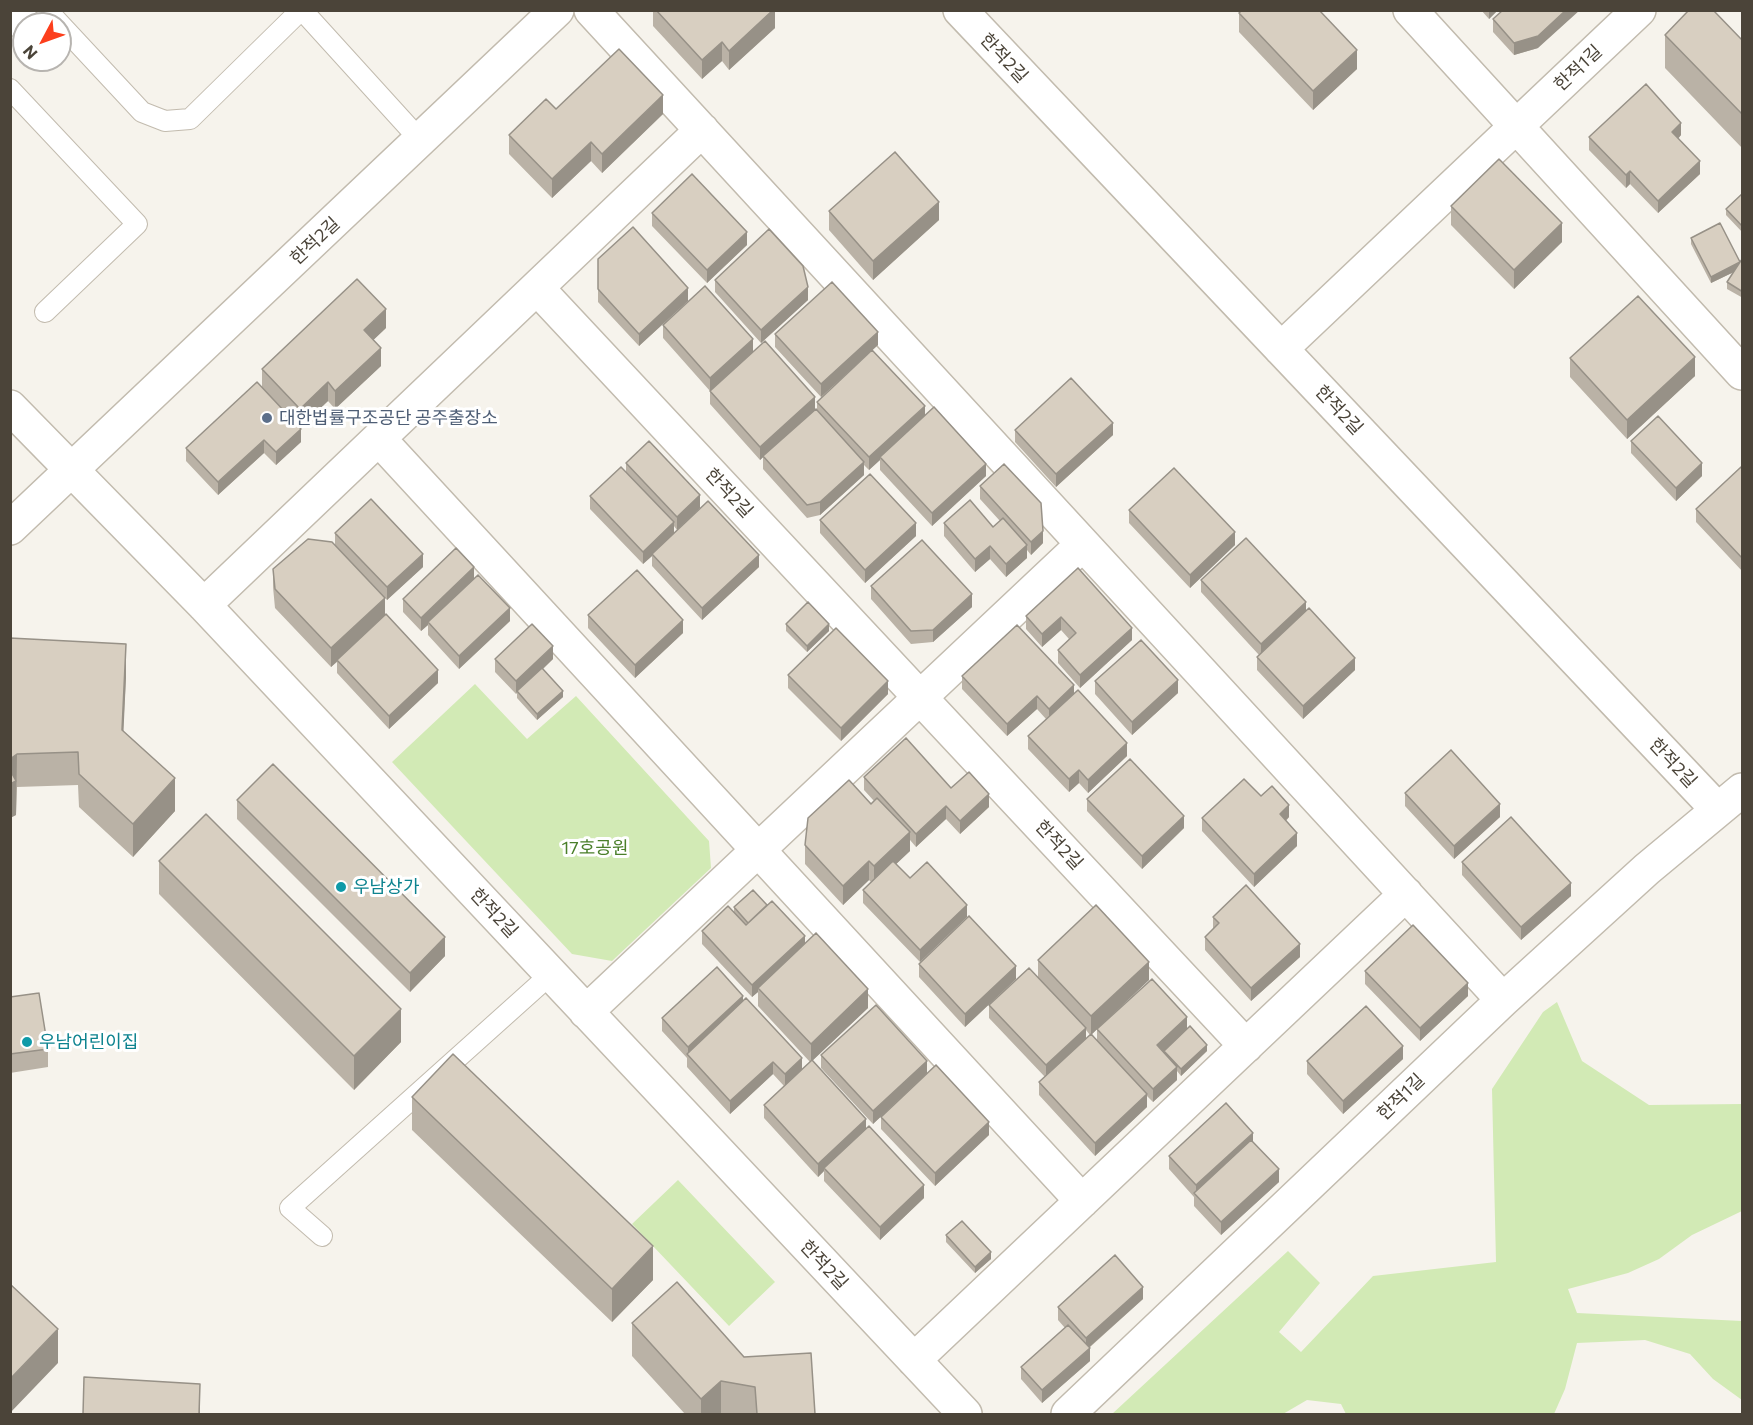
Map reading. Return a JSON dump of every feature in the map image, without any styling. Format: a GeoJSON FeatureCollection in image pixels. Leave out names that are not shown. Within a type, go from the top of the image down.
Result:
{"type":"FeatureCollection","features":[{"type":"Feature","properties":{"kind":"street","name":"한적2길"},"geometry":{"type":"LineString","coordinates":[[10,528],[557,10]]}},
{"type":"Feature","properties":{"kind":"street"},"geometry":{"type":"LineString","coordinates":[[591,10],[1503,1000]]}},
{"type":"Feature","properties":{"kind":"street","name":"한적2길"},"geometry":{"type":"LineString","coordinates":[[960,10],[1718,810]]}},
{"type":"Feature","properties":{"kind":"street"},"geometry":{"type":"LineString","coordinates":[[1410,10],[1743,373]]}},
{"type":"Feature","properties":{"kind":"street","name":"한적1길"},"geometry":{"type":"LineString","coordinates":[[1281,349],[1639,10]]}},
{"type":"Feature","properties":{"kind":"street"},"geometry":{"type":"LineString","coordinates":[[204,605],[702,130]]}},
{"type":"Feature","properties":{"kind":"street","name":"한적2길"},"geometry":{"type":"LineString","coordinates":[[537,288],[1246,1046]]}},
{"type":"Feature","properties":{"kind":"street","name":"한적2길"},"geometry":{"type":"LineString","coordinates":[[10,407],[204,605],[965,1414]]}},
{"type":"Feature","properties":{"kind":"street"},"geometry":{"type":"LineString","coordinates":[[379,438],[1082,1201]]}},
{"type":"Feature","properties":{"kind":"street"},"geometry":{"type":"LineString","coordinates":[[586,1012],[1083,544]]}},
{"type":"Feature","properties":{"kind":"street","name":"한적1길"},"geometry":{"type":"LineString","coordinates":[[1068,1414],[1503,1000],[1647,869],[1743,790]]}},
{"type":"Feature","properties":{"kind":"street"},"geometry":{"type":"LineString","coordinates":[[914,1360],[1406,894]]}},
{"type":"Feature","properties":{"kind":"lane"},"geometry":{"type":"LineString","coordinates":[[10,26],[26,10]]}},
{"type":"Feature","properties":{"kind":"lane"},"geometry":{"type":"LineString","coordinates":[[47,10],[142,112],[165,121],[190,119],[302,10],[421,141]]}},
{"type":"Feature","properties":{"kind":"lane"},"geometry":{"type":"LineString","coordinates":[[10,90],[137,224],[45,312]]}},
{"type":"Feature","properties":{"kind":"lane"},"geometry":{"type":"LineString","coordinates":[[322,1236],[290,1208],[551,974]]}},
{"type":"Feature","properties":{"kind":"green space","name":"17호공원"},"geometry":{"type":"Polygon","coordinates":[[[475,684],[527,739],[576,696],[709,841],[711,868],[612,961],[572,954],[392,762],[475,684]]]}},
{"type":"Feature","properties":{"kind":"green space"},"geometry":{"type":"Polygon","coordinates":[[[1557,1002],[1582,1061],[1649,1105],[1742,1104],[1742,1211],[1692,1235],[1659,1259],[1628,1273],[1568,1289],[1577,1313],[1742,1321],[1742,1400],[1713,1379],[1690,1354],[1645,1340],[1577,1343],[1565,1389],[1554,1414],[1346,1414],[1341,1404],[1307,1400],[1283,1414],[1112,1414],[1288,1251],[1320,1283],[1279,1332],[1301,1352],[1373,1276],[1496,1262],[1492,1089],[1543,1012],[1557,1002]]]}},
{"type":"Feature","properties":{"kind":"green space"},"geometry":{"type":"Polygon","coordinates":[[[678,1180],[775,1282],[729,1326],[632,1224],[678,1180]]]}},
{"type":"Feature","properties":{"kind":"building"},"geometry":{"type":"Polygon","coordinates":[[[656,10],[773,10],[729,51],[722,42],[702,60],[656,10]]]}},
{"type":"Feature","properties":{"kind":"building"},"geometry":{"type":"Polygon","coordinates":[[[1242,10],[1319,10],[1357,50],[1313,91],[1239,13],[1242,10]]]}},
{"type":"Feature","properties":{"kind":"building"},"geometry":{"type":"Polygon","coordinates":[[[1503,10],[1566,10],[1538,36],[1514,43],[1493,19],[1503,10]]]}},
{"type":"Feature","properties":{"kind":"building"},"geometry":{"type":"Polygon","coordinates":[[[1689,10],[1713,10],[1743,41],[1743,115],[1665,35],[1689,10]]]}},
{"type":"Feature","properties":{"kind":"building"},"geometry":{"type":"Polygon","coordinates":[[[619,49],[663,95],[602,154],[591,142],[552,179],[509,135],[546,99],[556,109],[619,49]]]}},
{"type":"Feature","properties":{"kind":"building"},"geometry":{"type":"Polygon","coordinates":[[[1646,84],[1681,123],[1672,132],[1700,161],[1658,201],[1630,171],[1626,175],[1589,137],[1646,84]]]}},
{"type":"Feature","properties":{"kind":"building"},"geometry":{"type":"Polygon","coordinates":[[[895,152],[939,202],[873,261],[829,211],[895,152]]]}},
{"type":"Feature","properties":{"kind":"building"},"geometry":{"type":"Polygon","coordinates":[[[1499,159],[1562,223],[1514,270],[1451,206],[1499,159]]]}},
{"type":"Feature","properties":{"kind":"building"},"geometry":{"type":"Polygon","coordinates":[[[692,174],[747,232],[707,270],[652,213],[692,174]]]}},
{"type":"Feature","properties":{"kind":"building"},"geometry":{"type":"Polygon","coordinates":[[[1743,193],[1743,227],[1726,209],[1743,193]]]}},
{"type":"Feature","properties":{"kind":"building"},"geometry":{"type":"Polygon","coordinates":[[[1720,223],[1740,262],[1711,277],[1691,238],[1720,223]]]}},
{"type":"Feature","properties":{"kind":"building"},"geometry":{"type":"Polygon","coordinates":[[[633,227],[688,288],[639,334],[598,289],[598,259],[633,227]]]}},
{"type":"Feature","properties":{"kind":"building"},"geometry":{"type":"Polygon","coordinates":[[[769,229],[803,266],[808,287],[761,330],[715,280],[769,229]]]}},
{"type":"Feature","properties":{"kind":"building"},"geometry":{"type":"Polygon","coordinates":[[[1743,258],[1743,292],[1727,282],[1743,258]]]}},
{"type":"Feature","properties":{"kind":"building"},"geometry":{"type":"Polygon","coordinates":[[[357,279],[386,309],[364,330],[381,348],[335,391],[328,382],[300,409],[262,369],[357,279]]]}},
{"type":"Feature","properties":{"kind":"building"},"geometry":{"type":"Polygon","coordinates":[[[832,282],[878,332],[821,384],[775,334],[832,282]]]}},
{"type":"Feature","properties":{"kind":"building"},"geometry":{"type":"Polygon","coordinates":[[[705,286],[753,339],[710,378],[663,325],[705,286]]]}},
{"type":"Feature","properties":{"kind":"building"},"geometry":{"type":"Polygon","coordinates":[[[1638,296],[1695,357],[1627,420],[1570,358],[1638,296]]]}},
{"type":"Feature","properties":{"kind":"building"},"geometry":{"type":"Polygon","coordinates":[[[765,341],[815,397],[760,447],[710,391],[765,341]]]}},
{"type":"Feature","properties":{"kind":"building"},"geometry":{"type":"Polygon","coordinates":[[[872,350],[925,406],[869,457],[817,402],[872,350]]]}},
{"type":"Feature","properties":{"kind":"building"},"geometry":{"type":"Polygon","coordinates":[[[1071,378],[1113,423],[1056,474],[1015,430],[1071,378]]]}},
{"type":"Feature","properties":{"kind":"building"},"geometry":{"type":"Polygon","coordinates":[[[257,382],[301,429],[276,452],[264,440],[218,482],[186,448],[257,382]]]}},
{"type":"Feature","properties":{"kind":"building"},"geometry":{"type":"Polygon","coordinates":[[[934,407],[986,464],[932,513],[880,457],[934,407]]]}},
{"type":"Feature","properties":{"kind":"building"},"geometry":{"type":"Polygon","coordinates":[[[816,409],[864,462],[820,502],[807,505],[763,456],[816,409]]]}},
{"type":"Feature","properties":{"kind":"building"},"geometry":{"type":"Polygon","coordinates":[[[1658,416],[1702,463],[1676,488],[1631,441],[1658,416]]]}},
{"type":"Feature","properties":{"kind":"building"},"geometry":{"type":"Polygon","coordinates":[[[649,441],[700,495],[677,517],[626,463],[649,441]]]}},
{"type":"Feature","properties":{"kind":"building"},"geometry":{"type":"Polygon","coordinates":[[[1004,464],[1041,503],[1043,531],[1031,542],[980,486],[1004,464]]]}},
{"type":"Feature","properties":{"kind":"building"},"geometry":{"type":"Polygon","coordinates":[[[621,467],[674,522],[643,552],[590,496],[621,467]]]}},
{"type":"Feature","properties":{"kind":"building"},"geometry":{"type":"Polygon","coordinates":[[[1741,467],[1743,469],[1743,559],[1696,509],[1741,467]]]}},
{"type":"Feature","properties":{"kind":"building"},"geometry":{"type":"Polygon","coordinates":[[[1174,468],[1235,532],[1190,575],[1129,510],[1174,468]]]}},
{"type":"Feature","properties":{"kind":"building"},"geometry":{"type":"Polygon","coordinates":[[[870,474],[916,523],[865,570],[820,520],[870,474]]]}},
{"type":"Feature","properties":{"kind":"building"},"geometry":{"type":"Polygon","coordinates":[[[371,499],[423,554],[387,587],[335,533],[371,499]]]}},
{"type":"Feature","properties":{"kind":"building"},"geometry":{"type":"Polygon","coordinates":[[[970,500],[993,527],[1003,518],[1027,545],[1006,564],[990,546],[975,559],[944,523],[970,500]]]}},
{"type":"Feature","properties":{"kind":"building"},"geometry":{"type":"Polygon","coordinates":[[[708,501],[759,555],[702,608],[652,554],[708,501]]]}},
{"type":"Feature","properties":{"kind":"building"},"geometry":{"type":"Polygon","coordinates":[[[1246,538],[1306,602],[1261,644],[1201,580],[1246,538]]]}},
{"type":"Feature","properties":{"kind":"building"},"geometry":{"type":"Polygon","coordinates":[[[308,539],[332,542],[385,598],[331,648],[275,589],[273,569],[308,539]]]}},
{"type":"Feature","properties":{"kind":"building"},"geometry":{"type":"Polygon","coordinates":[[[922,540],[972,594],[933,630],[911,631],[871,586],[922,540]]]}},
{"type":"Feature","properties":{"kind":"building"},"geometry":{"type":"Polygon","coordinates":[[[456,548],[474,567],[421,618],[403,599],[456,548]]]}},
{"type":"Feature","properties":{"kind":"building"},"geometry":{"type":"Polygon","coordinates":[[[1078,568],[1132,628],[1080,675],[1058,650],[1076,633],[1061,617],[1042,634],[1026,616],[1078,568]]]}},
{"type":"Feature","properties":{"kind":"building"},"geometry":{"type":"Polygon","coordinates":[[[637,570],[683,620],[635,665],[588,615],[637,570]]]}},
{"type":"Feature","properties":{"kind":"building"},"geometry":{"type":"Polygon","coordinates":[[[478,575],[510,608],[459,656],[428,622],[478,575]]]}},
{"type":"Feature","properties":{"kind":"building"},"geometry":{"type":"Polygon","coordinates":[[[808,602],[829,624],[807,646],[786,624],[808,602]]]}},
{"type":"Feature","properties":{"kind":"building"},"geometry":{"type":"Polygon","coordinates":[[[1309,608],[1355,658],[1303,706],[1257,657],[1309,608]]]}},
{"type":"Feature","properties":{"kind":"building"},"geometry":{"type":"Polygon","coordinates":[[[386,614],[438,670],[389,716],[337,660],[386,614]]]}},
{"type":"Feature","properties":{"kind":"building"},"geometry":{"type":"Polygon","coordinates":[[[532,624],[553,646],[516,681],[495,659],[532,624]]]}},
{"type":"Feature","properties":{"kind":"building"},"geometry":{"type":"Polygon","coordinates":[[[1017,625],[1074,685],[1049,709],[1037,696],[1007,724],[962,676],[1017,625]]]}},
{"type":"Feature","properties":{"kind":"building"},"geometry":{"type":"Polygon","coordinates":[[[836,628],[888,681],[841,728],[788,675],[836,628]]]}},
{"type":"Feature","properties":{"kind":"building"},"geometry":{"type":"Polygon","coordinates":[[[10,638],[126,644],[122,730],[175,778],[133,824],[79,774],[78,752],[17,754],[10,759],[10,638]]]}},
{"type":"Feature","properties":{"kind":"building"},"geometry":{"type":"Polygon","coordinates":[[[1141,640],[1178,680],[1132,722],[1095,681],[1141,640]]]}},
{"type":"Feature","properties":{"kind":"building"},"geometry":{"type":"Polygon","coordinates":[[[542,668],[563,691],[537,714],[517,691],[542,668]]]}},
{"type":"Feature","properties":{"kind":"building"},"geometry":{"type":"Polygon","coordinates":[[[1078,690],[1127,743],[1088,780],[1079,770],[1069,779],[1028,736],[1078,690]]]}},
{"type":"Feature","properties":{"kind":"building"},"geometry":{"type":"Polygon","coordinates":[[[906,738],[951,788],[969,772],[989,794],[960,821],[946,806],[916,834],[864,777],[906,738]]]}},
{"type":"Feature","properties":{"kind":"building"},"geometry":{"type":"Polygon","coordinates":[[[1451,750],[1500,804],[1454,846],[1405,793],[1451,750]]]}},
{"type":"Feature","properties":{"kind":"building"},"geometry":{"type":"Polygon","coordinates":[[[1130,759],[1184,816],[1142,856],[1087,799],[1130,759]]]}},
{"type":"Feature","properties":{"kind":"building","name":"우남상가"},"geometry":{"type":"Polygon","coordinates":[[[273,764],[445,937],[410,973],[237,800],[273,764]]]}},
{"type":"Feature","properties":{"kind":"building"},"geometry":{"type":"Polygon","coordinates":[[[10,770],[16,781],[10,784],[10,770]]]}},
{"type":"Feature","properties":{"kind":"building"},"geometry":{"type":"Polygon","coordinates":[[[1244,779],[1261,796],[1272,786],[1289,805],[1280,814],[1297,833],[1254,874],[1202,818],[1244,779]]]}},
{"type":"Feature","properties":{"kind":"building"},"geometry":{"type":"Polygon","coordinates":[[[849,780],[871,804],[877,798],[910,832],[874,866],[869,861],[843,886],[805,845],[808,818],[849,780]]]}},
{"type":"Feature","properties":{"kind":"building"},"geometry":{"type":"Polygon","coordinates":[[[206,814],[401,1009],[354,1056],[159,861],[206,814]]]}},
{"type":"Feature","properties":{"kind":"building"},"geometry":{"type":"Polygon","coordinates":[[[1511,817],[1571,883],[1521,927],[1462,862],[1511,817]]]}},
{"type":"Feature","properties":{"kind":"building"},"geometry":{"type":"Polygon","coordinates":[[[893,861],[910,878],[927,862],[967,905],[920,950],[863,890],[893,861]]]}},
{"type":"Feature","properties":{"kind":"building"},"geometry":{"type":"Polygon","coordinates":[[[1246,885],[1300,944],[1251,988],[1205,937],[1219,923],[1213,917],[1246,885]]]}},
{"type":"Feature","properties":{"kind":"building"},"geometry":{"type":"Polygon","coordinates":[[[753,890],[767,905],[748,923],[734,907],[753,890]]]}},
{"type":"Feature","properties":{"kind":"building"},"geometry":{"type":"Polygon","coordinates":[[[772,901],[805,936],[752,985],[702,931],[728,906],[746,925],[772,901]]]}},
{"type":"Feature","properties":{"kind":"building"},"geometry":{"type":"Polygon","coordinates":[[[1096,905],[1149,962],[1091,1016],[1038,960],[1096,905]]]}},
{"type":"Feature","properties":{"kind":"building"},"geometry":{"type":"Polygon","coordinates":[[[969,916],[1016,966],[965,1014],[919,964],[969,916]]]}},
{"type":"Feature","properties":{"kind":"building"},"geometry":{"type":"Polygon","coordinates":[[[1413,925],[1468,983],[1420,1028],[1365,971],[1413,925]]]}},
{"type":"Feature","properties":{"kind":"building"},"geometry":{"type":"Polygon","coordinates":[[[816,933],[868,989],[811,1044],[758,988],[816,933]]]}},
{"type":"Feature","properties":{"kind":"building"},"geometry":{"type":"Polygon","coordinates":[[[717,967],[743,996],[688,1047],[662,1018],[717,967]]]}},
{"type":"Feature","properties":{"kind":"building"},"geometry":{"type":"Polygon","coordinates":[[[1029,968],[1086,1028],[1046,1065],[989,1005],[1029,968]]]}},
{"type":"Feature","properties":{"kind":"building"},"geometry":{"type":"Polygon","coordinates":[[[1152,979],[1187,1017],[1157,1045],[1177,1067],[1153,1089],[1097,1029],[1152,979]]]}},
{"type":"Feature","properties":{"kind":"building","name":"우남어린이집"},"geometry":{"type":"Polygon","coordinates":[[[39,993],[48,1049],[10,1054],[10,997],[39,993]]]}},
{"type":"Feature","properties":{"kind":"building"},"geometry":{"type":"Polygon","coordinates":[[[746,998],[802,1058],[785,1074],[773,1062],[730,1101],[687,1054],[746,998]]]}},
{"type":"Feature","properties":{"kind":"building"},"geometry":{"type":"Polygon","coordinates":[[[876,1005],[927,1061],[873,1111],[821,1055],[876,1005]]]}},
{"type":"Feature","properties":{"kind":"building"},"geometry":{"type":"Polygon","coordinates":[[[1366,1006],[1403,1046],[1343,1101],[1307,1061],[1366,1006]]]}},
{"type":"Feature","properties":{"kind":"building"},"geometry":{"type":"Polygon","coordinates":[[[1190,1026],[1207,1045],[1181,1069],[1164,1051],[1190,1026]]]}},
{"type":"Feature","properties":{"kind":"building"},"geometry":{"type":"Polygon","coordinates":[[[1091,1034],[1147,1094],[1095,1143],[1039,1082],[1091,1034]]]}},
{"type":"Feature","properties":{"kind":"building"},"geometry":{"type":"Polygon","coordinates":[[[453,1054],[653,1246],[612,1289],[412,1097],[453,1054]]]}},
{"type":"Feature","properties":{"kind":"building"},"geometry":{"type":"Polygon","coordinates":[[[812,1060],[866,1119],[818,1164],[764,1105],[812,1060]]]}},
{"type":"Feature","properties":{"kind":"building"},"geometry":{"type":"Polygon","coordinates":[[[936,1065],[989,1122],[935,1173],[881,1117],[936,1065]]]}},
{"type":"Feature","properties":{"kind":"building"},"geometry":{"type":"Polygon","coordinates":[[[1226,1103],[1253,1133],[1196,1185],[1169,1156],[1226,1103]]]}},
{"type":"Feature","properties":{"kind":"building"},"geometry":{"type":"Polygon","coordinates":[[[869,1126],[924,1185],[880,1227],[824,1168],[869,1126]]]}},
{"type":"Feature","properties":{"kind":"building"},"geometry":{"type":"Polygon","coordinates":[[[1251,1140],[1279,1169],[1221,1222],[1194,1193],[1251,1140]]]}},
{"type":"Feature","properties":{"kind":"building"},"geometry":{"type":"Polygon","coordinates":[[[962,1221],[991,1252],[975,1267],[946,1235],[962,1221]]]}},
{"type":"Feature","properties":{"kind":"building"},"geometry":{"type":"Polygon","coordinates":[[[1115,1255],[1143,1287],[1086,1338],[1058,1307],[1115,1255]]]}},
{"type":"Feature","properties":{"kind":"building"},"geometry":{"type":"Polygon","coordinates":[[[677,1282],[744,1357],[811,1353],[815,1414],[757,1414],[755,1387],[721,1381],[701,1399],[632,1323],[677,1282]]]}},
{"type":"Feature","properties":{"kind":"building"},"geometry":{"type":"Polygon","coordinates":[[[10,1284],[58,1329],[10,1379],[10,1284]]]}},
{"type":"Feature","properties":{"kind":"building"},"geometry":{"type":"Polygon","coordinates":[[[1068,1325],[1090,1348],[1042,1390],[1021,1367],[1068,1325]]]}},
{"type":"Feature","properties":{"kind":"building"},"geometry":{"type":"Polygon","coordinates":[[[84,1377],[200,1384],[199,1414],[83,1414],[84,1377]]]}},
{"type":"Feature","properties":{"kind":"place","name":"대한법률구조공단 공주출장소"},"geometry":{"type":"Point","coordinates":[267,418]}},
{"type":"Feature","properties":{"kind":"place","name":"우남상가"},"geometry":{"type":"Point","coordinates":[341,887]}},
{"type":"Feature","properties":{"kind":"place","name":"우남어린이집"},"geometry":{"type":"Point","coordinates":[27,1042]}}]}
